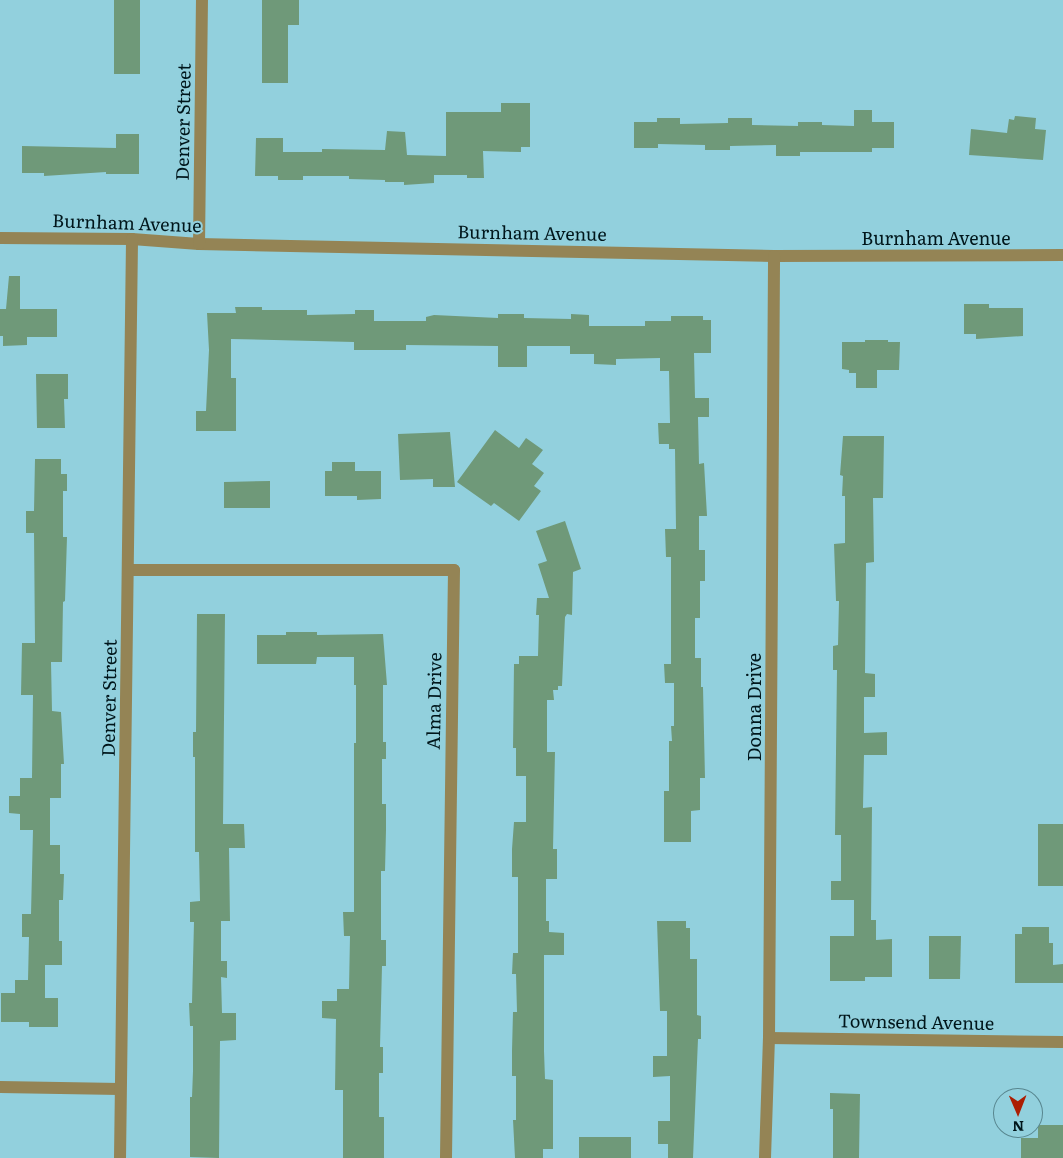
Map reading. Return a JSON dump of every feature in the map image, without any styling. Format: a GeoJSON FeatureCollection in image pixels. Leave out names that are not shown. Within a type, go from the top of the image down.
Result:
{"type":"FeatureCollection","features":[{"type":"Feature","properties":{"kind":"street","name":"Denver Street"},"geometry":{"type":"LineString","coordinates":[[199,244],[202,0]]}},
{"type":"Feature","properties":{"kind":"street","name":"Burnham Avenue"},"geometry":{"type":"LineString","coordinates":[[0,238],[132,239],[199,244],[774,256],[1063,255]]}},
{"type":"Feature","properties":{"kind":"street","name":"Denver Street"},"geometry":{"type":"LineString","coordinates":[[120,1158],[132,239]]}},
{"type":"Feature","properties":{"kind":"street","name":"Donna Drive"},"geometry":{"type":"LineString","coordinates":[[766,1158],[774,256]]}},
{"type":"Feature","properties":{"kind":"street","name":"Alma Drive"},"geometry":{"type":"LineString","coordinates":[[128,570],[454,570],[446,1158]]}},
{"type":"Feature","properties":{"kind":"street","name":"Townsend Avenue"},"geometry":{"type":"LineString","coordinates":[[768,1038],[1063,1042]]}},
{"type":"Feature","properties":{"kind":"street"},"geometry":{"type":"LineString","coordinates":[[0,1087],[120,1089]]}},
{"type":"Feature","properties":{"kind":"building"},"geometry":{"type":"Polygon","coordinates":[[[114,0],[140,0],[140,74],[114,74],[114,0]]]}},
{"type":"Feature","properties":{"kind":"building"},"geometry":{"type":"Polygon","coordinates":[[[262,0],[299,0],[299,25],[288,25],[288,83],[262,83],[262,0]]]}},
{"type":"Feature","properties":{"kind":"building"},"geometry":{"type":"Polygon","coordinates":[[[501,103],[530,103],[530,147],[521,147],[521,152],[483,151],[484,178],[467,178],[467,175],[434,175],[434,183],[404,185],[404,182],[349,179],[349,176],[303,176],[303,180],[278,180],[278,176],[255,176],[256,138],[283,138],[283,152],[322,152],[322,149],[385,150],[387,131],[405,132],[407,155],[446,156],[446,112],[501,112],[501,103]]]}},
{"type":"Feature","properties":{"kind":"building"},"geometry":{"type":"Polygon","coordinates":[[[854,110],[872,110],[872,122],[894,122],[894,148],[872,148],[872,152],[800,152],[800,156],[776,156],[776,145],[730,146],[730,150],[705,150],[705,145],[658,144],[658,148],[634,148],[634,122],[657,122],[657,118],[680,118],[680,124],[728,123],[728,118],[752,118],[752,125],[798,126],[798,122],[822,122],[822,125],[854,126],[854,110]]]}},
{"type":"Feature","properties":{"kind":"building"},"geometry":{"type":"Polygon","coordinates":[[[1015,116],[1036,118],[1035,129],[1046,130],[1043,160],[969,155],[971,129],[1007,133],[1009,119],[1014,120],[1015,116]]]}},
{"type":"Feature","properties":{"kind":"building"},"geometry":{"type":"Polygon","coordinates":[[[116,134],[139,134],[139,174],[106,174],[106,172],[44,176],[44,173],[22,173],[22,146],[116,148],[116,134]]]}},
{"type":"Feature","properties":{"kind":"building"},"geometry":{"type":"Polygon","coordinates":[[[9,276],[20,276],[20,309],[57,309],[57,337],[27,337],[27,345],[3,346],[3,336],[0,336],[0,309],[6,309],[9,276]]]}},
{"type":"Feature","properties":{"kind":"building"},"geometry":{"type":"Polygon","coordinates":[[[964,304],[989,304],[989,308],[1023,308],[1023,336],[976,339],[976,334],[964,334],[964,304]]]}},
{"type":"Feature","properties":{"kind":"building"},"geometry":{"type":"Polygon","coordinates":[[[235,307],[262,307],[262,310],[307,310],[307,315],[355,314],[355,310],[374,310],[374,321],[426,321],[426,317],[434,315],[498,318],[498,314],[524,314],[524,318],[571,319],[571,314],[589,315],[589,326],[645,326],[645,321],[671,321],[671,316],[703,316],[703,320],[711,320],[711,353],[694,353],[695,398],[709,398],[709,417],[698,417],[699,464],[704,463],[707,516],[699,516],[699,550],[705,550],[705,581],[700,581],[700,618],[695,618],[695,658],[701,658],[701,687],[703,687],[705,778],[700,778],[700,810],[691,811],[691,842],[664,842],[664,791],[669,791],[669,741],[672,741],[671,726],[674,726],[674,683],[665,683],[664,664],[671,664],[671,557],[666,557],[665,529],[676,529],[675,449],[669,449],[669,444],[659,444],[658,423],[670,423],[669,371],[660,371],[660,358],[616,359],[616,365],[594,364],[594,354],[570,354],[570,346],[527,346],[527,367],[498,367],[498,346],[406,345],[406,350],[354,350],[354,342],[231,339],[231,378],[236,378],[236,431],[196,431],[196,411],[206,411],[209,350],[207,313],[236,313],[235,307]]]}},
{"type":"Feature","properties":{"kind":"building"},"geometry":{"type":"Polygon","coordinates":[[[865,340],[900,342],[899,370],[877,370],[877,388],[856,388],[856,373],[849,373],[849,370],[842,369],[842,342],[865,342],[865,340]]]}},
{"type":"Feature","properties":{"kind":"building"},"geometry":{"type":"Polygon","coordinates":[[[36,374],[68,374],[68,399],[64,399],[65,428],[37,428],[36,374]]]}},
{"type":"Feature","properties":{"kind":"building"},"geometry":{"type":"Polygon","coordinates":[[[495,430],[519,448],[526,438],[543,450],[532,464],[544,473],[534,486],[541,491],[519,521],[494,503],[491,506],[457,482],[495,430]]]}},
{"type":"Feature","properties":{"kind":"building"},"geometry":{"type":"Polygon","coordinates":[[[450,432],[455,487],[433,487],[433,479],[400,480],[398,434],[450,432]]]}},
{"type":"Feature","properties":{"kind":"building"},"geometry":{"type":"Polygon","coordinates":[[[843,436],[884,436],[883,498],[873,498],[874,562],[866,563],[865,673],[875,674],[875,697],[864,697],[864,733],[887,732],[887,755],[864,755],[863,808],[872,807],[871,920],[876,920],[876,940],[892,939],[892,977],[865,977],[865,981],[830,981],[830,936],[854,936],[854,900],[831,900],[831,881],[841,881],[841,835],[835,835],[837,670],[833,670],[833,646],[838,645],[839,601],[836,601],[834,544],[845,543],[845,496],[842,496],[843,476],[840,475],[843,436]]]}},
{"type":"Feature","properties":{"kind":"building"},"geometry":{"type":"Polygon","coordinates":[[[35,459],[61,459],[61,474],[67,474],[67,491],[63,491],[63,537],[67,537],[62,662],[51,662],[52,711],[61,712],[64,764],[61,764],[61,798],[50,798],[50,845],[60,845],[60,874],[64,874],[63,900],[59,900],[59,941],[62,941],[62,965],[45,965],[45,998],[58,998],[58,1027],[29,1027],[29,1022],[1,1022],[1,993],[15,993],[15,980],[28,980],[29,937],[22,937],[22,914],[31,914],[33,830],[20,830],[20,814],[9,813],[9,796],[20,796],[20,778],[32,778],[33,695],[21,695],[22,643],[35,643],[34,533],[26,533],[26,511],[34,511],[35,459]]]}},
{"type":"Feature","properties":{"kind":"building"},"geometry":{"type":"Polygon","coordinates":[[[332,462],[355,462],[355,471],[381,471],[381,499],[357,500],[357,496],[325,496],[325,471],[332,471],[332,462]]]}},
{"type":"Feature","properties":{"kind":"building"},"geometry":{"type":"Polygon","coordinates":[[[270,481],[270,508],[224,508],[224,482],[270,481]]]}},
{"type":"Feature","properties":{"kind":"building"},"geometry":{"type":"Polygon","coordinates":[[[565,521],[581,569],[573,572],[572,615],[567,614],[565,617],[562,686],[558,686],[558,690],[553,690],[554,700],[547,700],[547,752],[555,752],[553,849],[557,849],[557,879],[546,879],[546,921],[549,921],[549,932],[564,933],[564,955],[544,955],[545,1079],[553,1080],[553,1149],[543,1149],[543,1158],[515,1158],[513,1120],[516,1120],[516,1076],[512,1076],[512,1051],[513,1012],[517,1012],[516,974],[512,974],[513,953],[518,953],[518,877],[512,877],[512,849],[514,822],[526,822],[526,776],[516,776],[516,748],[513,748],[514,664],[519,664],[519,656],[538,656],[539,615],[536,615],[537,598],[549,598],[538,564],[547,561],[536,531],[565,521]]]}},
{"type":"Feature","properties":{"kind":"building"},"geometry":{"type":"Polygon","coordinates":[[[197,614],[225,614],[223,824],[244,824],[245,848],[229,848],[230,921],[221,921],[221,961],[227,961],[227,978],[221,977],[222,1013],[236,1013],[236,1040],[220,1041],[219,1158],[190,1157],[193,1026],[190,1026],[189,1003],[192,1003],[194,922],[190,922],[190,902],[200,901],[199,852],[195,852],[195,757],[193,757],[193,732],[196,732],[197,614]]]}},
{"type":"Feature","properties":{"kind":"building"},"geometry":{"type":"Polygon","coordinates":[[[286,632],[317,632],[317,635],[383,634],[387,685],[383,685],[383,742],[386,742],[386,759],[382,759],[382,804],[386,804],[386,830],[385,871],[381,871],[381,940],[386,940],[386,966],[382,966],[380,1047],[383,1047],[383,1073],[379,1073],[379,1117],[384,1117],[384,1158],[343,1158],[343,1090],[335,1090],[336,1019],[322,1018],[322,1001],[337,1001],[337,989],[349,989],[350,936],[344,936],[343,912],[354,912],[356,685],[354,685],[354,657],[317,657],[316,664],[257,664],[257,635],[286,635],[286,632]]]}},
{"type":"Feature","properties":{"kind":"building"},"geometry":{"type":"Polygon","coordinates":[[[1038,824],[1063,824],[1063,886],[1038,886],[1038,824]]]}},
{"type":"Feature","properties":{"kind":"building"},"geometry":{"type":"Polygon","coordinates":[[[657,921],[686,921],[686,928],[690,928],[690,959],[697,959],[697,1015],[701,1016],[701,1039],[698,1039],[693,1158],[668,1158],[668,1144],[658,1144],[658,1121],[670,1121],[670,1076],[653,1077],[653,1056],[667,1056],[667,1011],[660,1011],[657,921]]]}},
{"type":"Feature","properties":{"kind":"building"},"geometry":{"type":"Polygon","coordinates":[[[1022,927],[1049,927],[1049,943],[1053,943],[1053,965],[1063,964],[1063,983],[1015,983],[1015,934],[1022,934],[1022,927]]]}},
{"type":"Feature","properties":{"kind":"building"},"geometry":{"type":"Polygon","coordinates":[[[929,936],[961,936],[960,979],[929,979],[929,936]]]}},
{"type":"Feature","properties":{"kind":"building"},"geometry":{"type":"Polygon","coordinates":[[[830,1093],[860,1094],[859,1158],[833,1158],[833,1109],[830,1109],[830,1093]]]}},
{"type":"Feature","properties":{"kind":"building"},"geometry":{"type":"Polygon","coordinates":[[[1043,1125],[1063,1125],[1063,1158],[1021,1158],[1021,1138],[1043,1138],[1043,1125]]]}},
{"type":"Feature","properties":{"kind":"building"},"geometry":{"type":"Polygon","coordinates":[[[579,1137],[631,1137],[631,1158],[579,1158],[579,1137]]]}}]}
